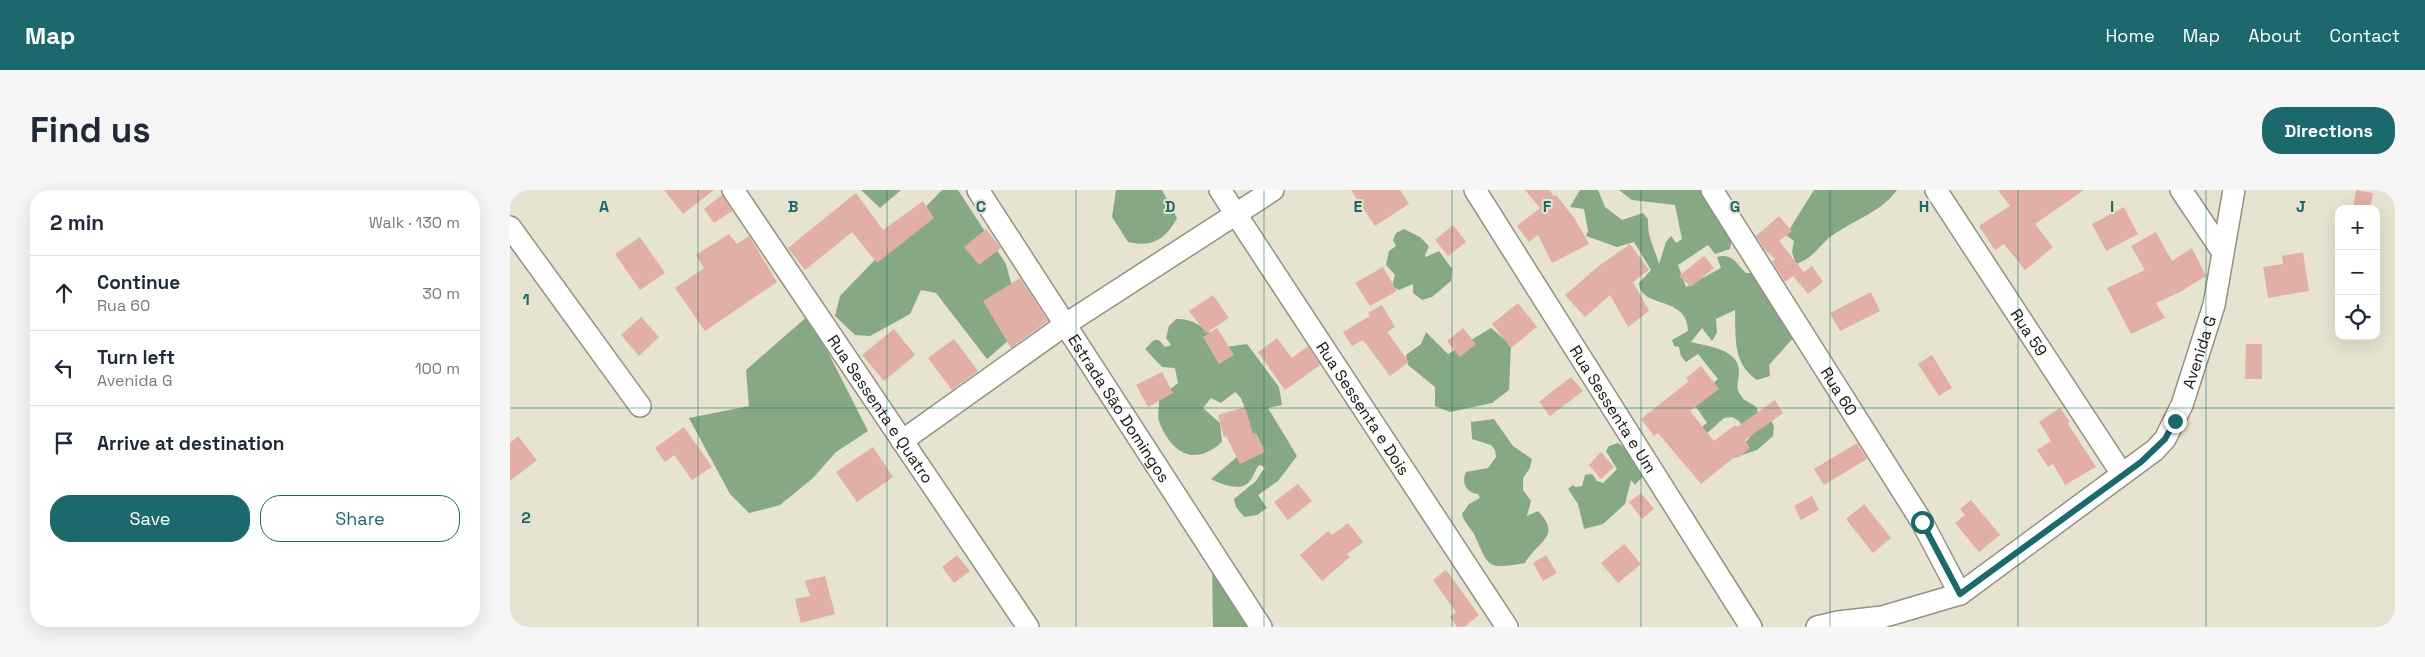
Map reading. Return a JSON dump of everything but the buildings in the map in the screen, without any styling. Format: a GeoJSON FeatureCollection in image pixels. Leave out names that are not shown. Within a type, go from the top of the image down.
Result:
{"type":"FeatureCollection","features":[{"type":"Feature","properties":{"kind":"street","name":"Rua Sessenta e Quatro"},"geometry":{"type":"LineString","coordinates":[[733,190],[1028,627]]}},
{"type":"Feature","properties":{"kind":"street","name":"Estrada São Domingos"},"geometry":{"type":"LineString","coordinates":[[978,190],[1261,627]]}},
{"type":"Feature","properties":{"kind":"street","name":"Rua Sessenta e Dois"},"geometry":{"type":"LineString","coordinates":[[1220,190],[1507,627]]}},
{"type":"Feature","properties":{"kind":"street"},"geometry":{"type":"LineString","coordinates":[[902,441],[1066,324],[1273,190]]}},
{"type":"Feature","properties":{"kind":"street","name":"Rua Sessenta e Um"},"geometry":{"type":"LineString","coordinates":[[1475,190],[1750,627]]}},
{"type":"Feature","properties":{"kind":"street","name":"Rua 60"},"geometry":{"type":"LineString","coordinates":[[1712,190],[1922,522],[1960,594]]}},
{"type":"Feature","properties":{"kind":"street","name":"Rua 59"},"geometry":{"type":"LineString","coordinates":[[1936,190],[2122,474]]}},
{"type":"Feature","properties":{"kind":"street"},"geometry":{"type":"LineString","coordinates":[[2182,190],[2222,251]]}},
{"type":"Feature","properties":{"kind":"street","name":"Avenida G"},"geometry":{"type":"LineString","coordinates":[[1817,627],[1838,622],[1885,622],[1960,594],[2155,450],[2165,439],[2182,405],[2214,305],[2234,190]]}},
{"type":"Feature","properties":{"kind":"street"},"geometry":{"type":"LineString","coordinates":[[510,227],[640,406]]}},
{"type":"Feature","properties":{"kind":"green space"},"geometry":{"type":"Polygon","coordinates":[[[861,190],[901,190],[880,208],[861,190]]]}},
{"type":"Feature","properties":{"kind":"green space"},"geometry":{"type":"Polygon","coordinates":[[[942,190],[958,190],[1006,264],[1023,328],[987,359],[936,293],[921,290],[910,314],[870,336],[855,335],[835,316],[840,296],[942,190]]]}},
{"type":"Feature","properties":{"kind":"green space"},"geometry":{"type":"Polygon","coordinates":[[[1116,190],[1162,190],[1177,218],[1163,236],[1151,243],[1137,244],[1128,242],[1112,217],[1116,190]]]}},
{"type":"Feature","properties":{"kind":"green space"},"geometry":{"type":"Polygon","coordinates":[[[1580,190],[1598,190],[1605,207],[1622,220],[1643,213],[1648,219],[1650,236],[1659,264],[1666,242],[1671,236],[1676,243],[1682,239],[1675,205],[1632,200],[1619,190],[1706,190],[1733,233],[1730,249],[1715,254],[1708,245],[1678,265],[1686,287],[1721,268],[1717,257],[1727,256],[1736,262],[1746,273],[1760,273],[1795,336],[1769,365],[1770,376],[1757,380],[1743,366],[1739,358],[1735,310],[1716,319],[1717,333],[1712,341],[1702,328],[1691,342],[1713,347],[1728,353],[1734,358],[1738,364],[1738,388],[1740,394],[1757,408],[1758,415],[1769,414],[1774,427],[1773,436],[1757,450],[1733,458],[1750,437],[1739,421],[1732,417],[1724,418],[1694,445],[1688,437],[1707,423],[1694,404],[1701,394],[1718,379],[1698,354],[1686,362],[1681,356],[1679,347],[1674,346],[1672,340],[1688,331],[1686,320],[1673,307],[1647,296],[1641,291],[1639,283],[1651,270],[1634,242],[1617,247],[1586,236],[1588,231],[1584,209],[1570,207],[1580,190]]]}},
{"type":"Feature","properties":{"kind":"green space"},"geometry":{"type":"Polygon","coordinates":[[[1814,190],[1897,190],[1883,204],[1833,235],[1808,258],[1796,264],[1792,252],[1794,241],[1786,235],[1814,190]]]}},
{"type":"Feature","properties":{"kind":"green space"},"geometry":{"type":"Polygon","coordinates":[[[1404,229],[1420,237],[1429,246],[1426,257],[1439,251],[1452,269],[1451,281],[1432,297],[1422,300],[1413,293],[1413,284],[1399,290],[1392,286],[1395,275],[1386,265],[1389,251],[1396,246],[1393,240],[1396,233],[1404,229]]]}},
{"type":"Feature","properties":{"kind":"green space"},"geometry":{"type":"Polygon","coordinates":[[[809,315],[868,431],[836,452],[813,478],[780,505],[749,513],[730,494],[689,418],[749,406],[746,370],[809,315]]]}},
{"type":"Feature","properties":{"kind":"green space"},"geometry":{"type":"Polygon","coordinates":[[[1176,319],[1184,319],[1197,324],[1226,347],[1247,344],[1279,387],[1282,405],[1268,408],[1297,456],[1278,481],[1258,495],[1267,508],[1257,515],[1244,517],[1236,507],[1234,499],[1256,481],[1265,467],[1259,465],[1250,480],[1241,486],[1225,485],[1211,479],[1244,451],[1259,443],[1259,438],[1246,429],[1242,400],[1235,392],[1221,403],[1211,398],[1203,408],[1220,423],[1222,442],[1203,454],[1186,454],[1178,450],[1165,435],[1160,424],[1158,418],[1159,398],[1178,383],[1175,368],[1162,367],[1145,349],[1154,340],[1159,340],[1165,347],[1171,345],[1166,338],[1169,326],[1176,319]]]}},
{"type":"Feature","properties":{"kind":"green space"},"geometry":{"type":"Polygon","coordinates":[[[1491,328],[1511,345],[1509,390],[1492,403],[1450,412],[1435,406],[1435,387],[1408,365],[1406,355],[1421,344],[1426,332],[1448,354],[1491,328]]]}},
{"type":"Feature","properties":{"kind":"green space"},"geometry":{"type":"Polygon","coordinates":[[[1494,419],[1513,446],[1532,459],[1530,468],[1523,478],[1523,490],[1531,501],[1527,516],[1538,511],[1548,526],[1546,538],[1525,563],[1503,566],[1490,564],[1486,560],[1462,514],[1469,504],[1480,498],[1478,494],[1470,492],[1464,483],[1466,472],[1488,468],[1496,457],[1495,450],[1491,445],[1472,439],[1471,422],[1494,419]]]}},
{"type":"Feature","properties":{"kind":"green space"},"geometry":{"type":"Polygon","coordinates":[[[1618,443],[1626,449],[1643,476],[1635,485],[1631,480],[1625,504],[1603,524],[1584,529],[1578,504],[1568,489],[1573,485],[1575,487],[1582,486],[1585,475],[1592,474],[1597,481],[1603,483],[1617,469],[1606,451],[1609,446],[1618,443]]]}},
{"type":"Feature","properties":{"kind":"green space"},"geometry":{"type":"Polygon","coordinates":[[[1212,566],[1252,627],[1213,627],[1212,566]]]}},
{"type":"Feature","properties":{"kind":"route"},"geometry":{"type":"LineString","coordinates":[[1922,522],[1960,594],[2141,462],[2165,439],[2175,421]]}}]}
